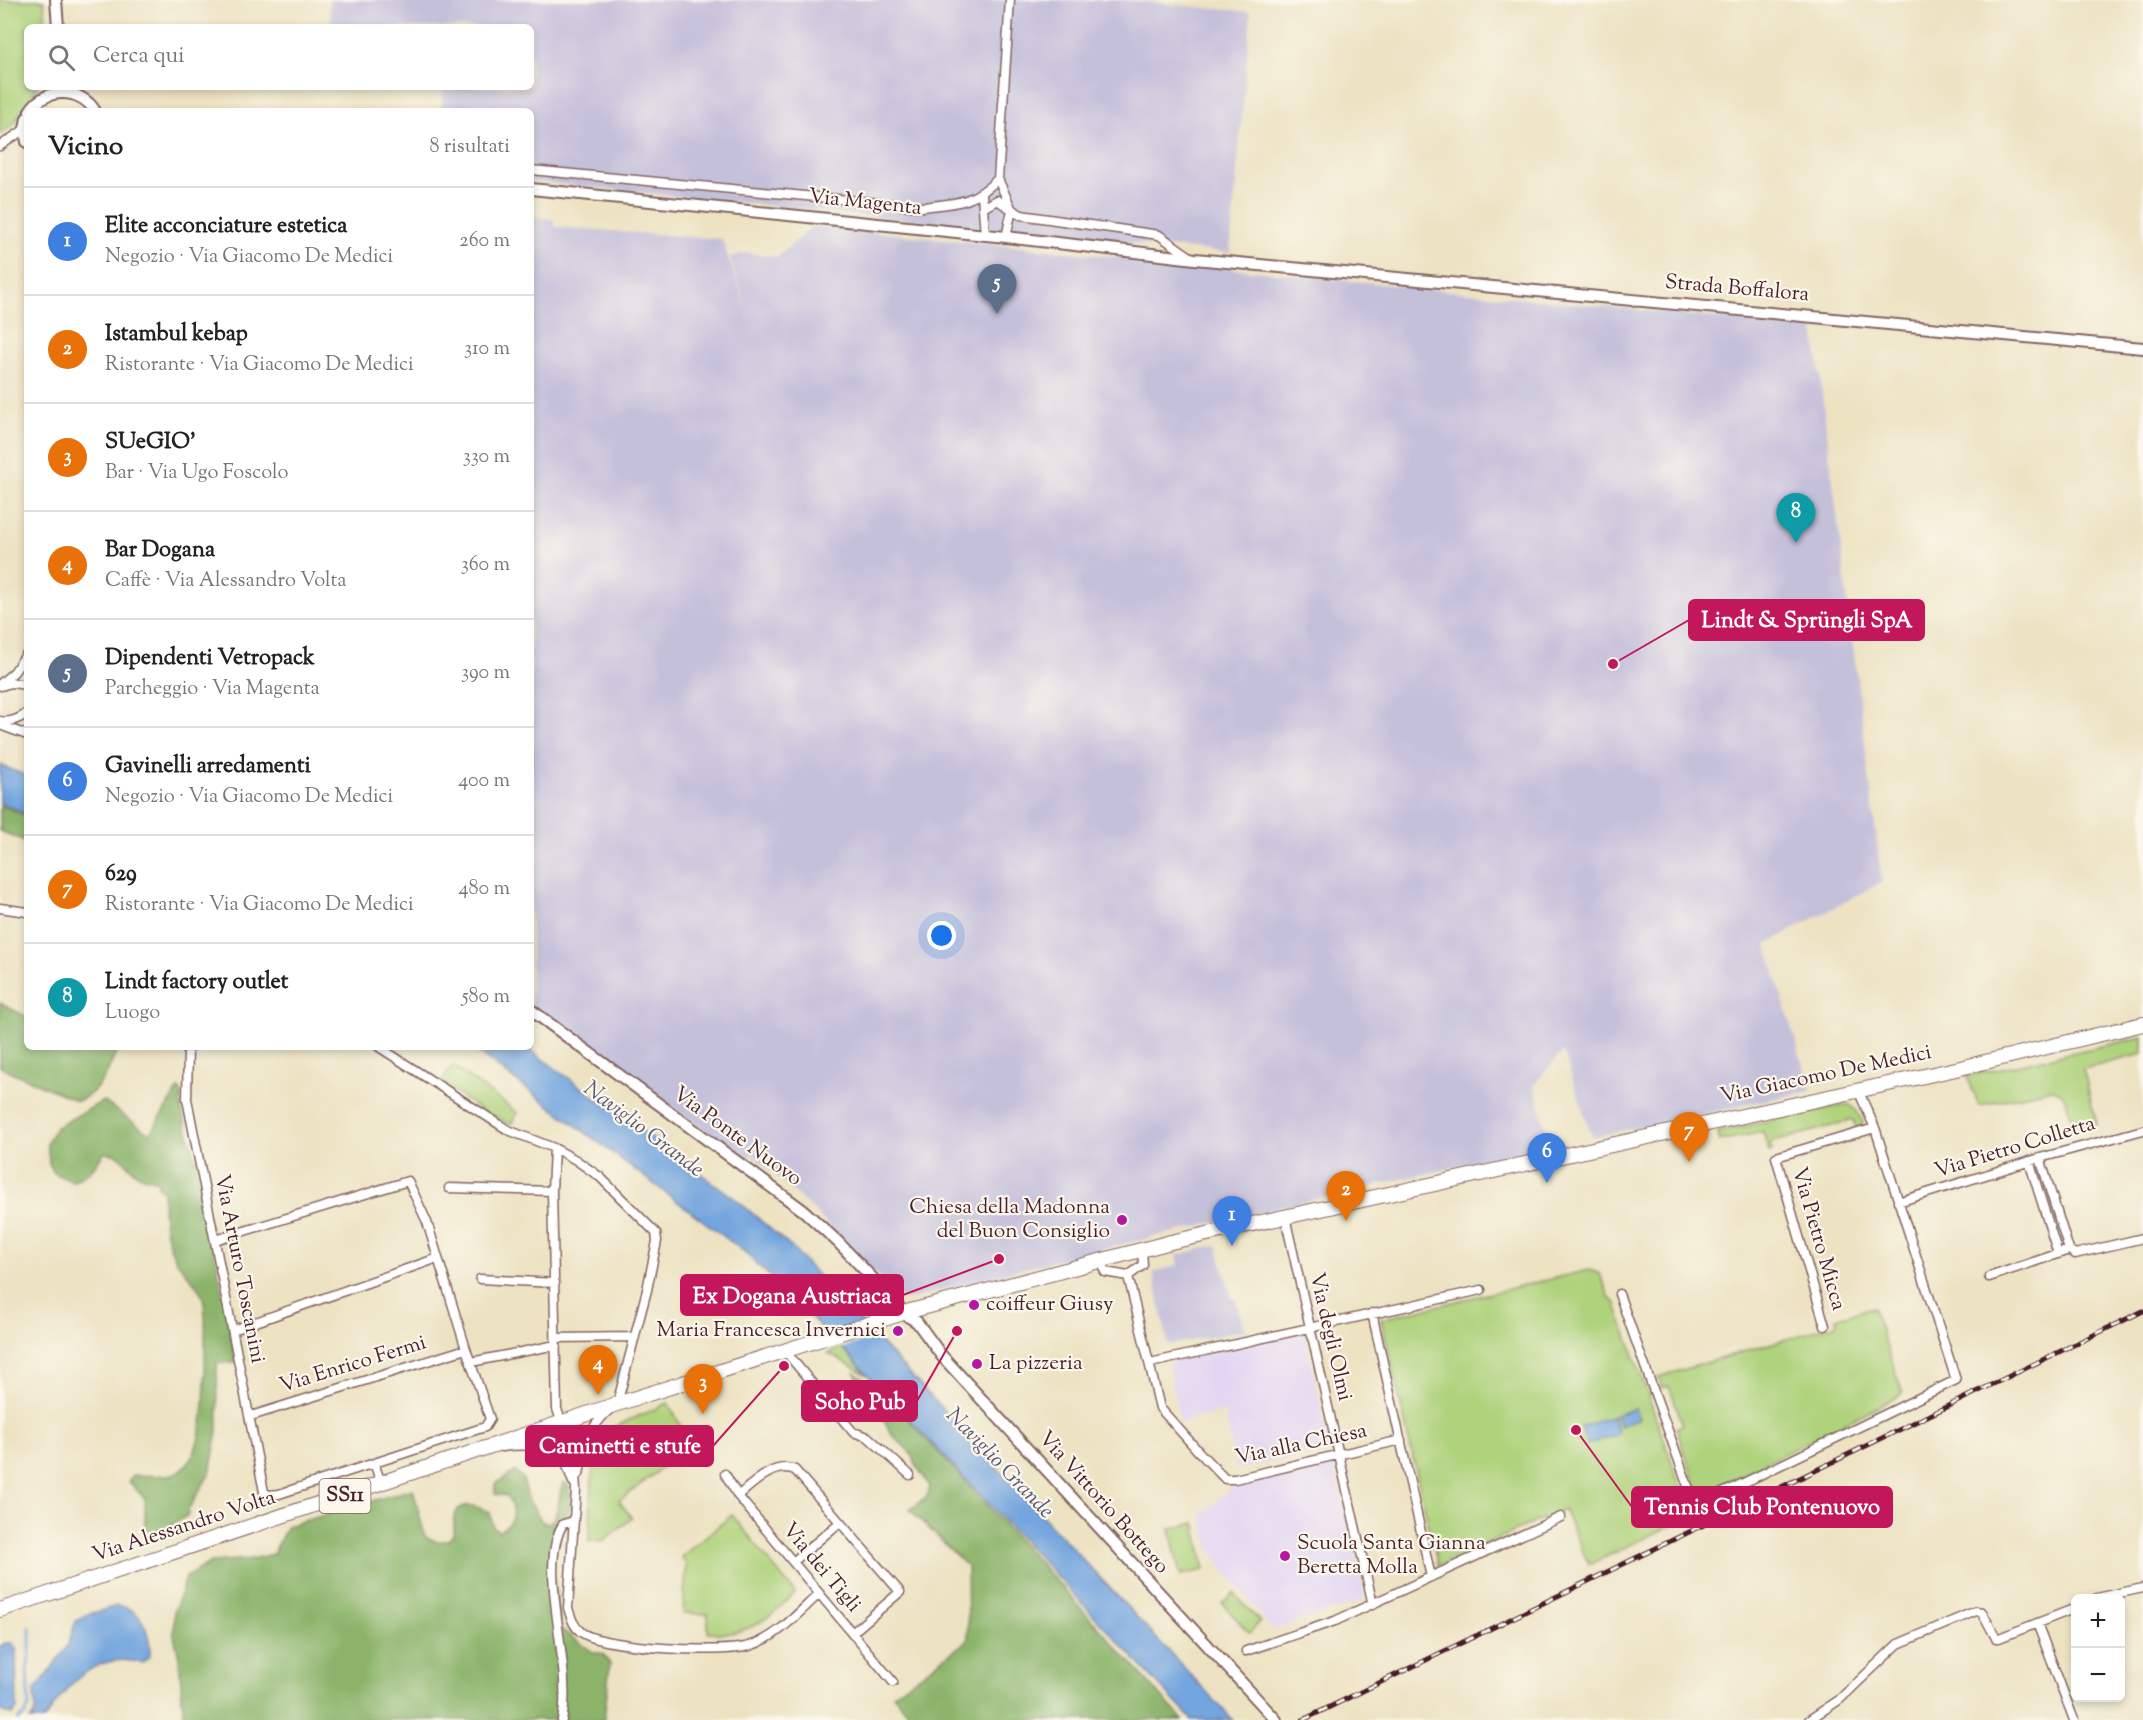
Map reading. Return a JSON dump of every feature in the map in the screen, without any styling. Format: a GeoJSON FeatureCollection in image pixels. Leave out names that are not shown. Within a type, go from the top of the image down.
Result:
{"type":"FeatureCollection","features":[{"type":"Feature","properties":{"kind":"main road","name":"Via Giacomo De Medici"},"geometry":{"type":"LineString","coordinates":[[785,1351],[903,1313],[1142,1250],[1956,1069],[2143,1024]]}},
{"type":"Feature","properties":{"kind":"main road","name":"SS11"},"geometry":{"type":"LineString","coordinates":[[616,1405],[785,1351]]}},
{"type":"Feature","properties":{"kind":"main road","name":"Via Alessandro Volta"},"geometry":{"type":"LineString","coordinates":[[0,1610],[616,1405]]}},
{"type":"Feature","properties":{"kind":"street"},"geometry":{"type":"LineString","coordinates":[[56,0],[58,24]]}},
{"type":"Feature","properties":{"kind":"street"},"geometry":{"type":"LineString","coordinates":[[1006,237],[1012,210],[998,179],[1010,0]]}},
{"type":"Feature","properties":{"kind":"street"},"geometry":{"type":"LineString","coordinates":[[32,108],[40,99],[62,90],[85,99],[92,108]]}},
{"type":"Feature","properties":{"kind":"street"},"geometry":{"type":"LineString","coordinates":[[0,146],[24,130]]}},
{"type":"Feature","properties":{"kind":"street","name":"Via Magenta"},"geometry":{"type":"LineString","coordinates":[[534,170],[922,207],[956,203],[982,194]]}},
{"type":"Feature","properties":{"kind":"street"},"geometry":{"type":"LineString","coordinates":[[985,235],[982,194],[998,179]]}},
{"type":"Feature","properties":{"kind":"street","name":"Via Magenta"},"geometry":{"type":"LineString","coordinates":[[534,189],[1006,237],[1195,260],[1327,271]]}},
{"type":"Feature","properties":{"kind":"street"},"geometry":{"type":"LineString","coordinates":[[983,208],[997,200],[1021,215],[1159,235],[1195,260]]}},
{"type":"Feature","properties":{"kind":"street","name":"Strada Boffalora"},"geometry":{"type":"LineString","coordinates":[[1327,271],[2143,348]]}},
{"type":"Feature","properties":{"kind":"street"},"geometry":{"type":"LineString","coordinates":[[0,685],[14,672],[24,657]]}},
{"type":"Feature","properties":{"kind":"street"},"geometry":{"type":"LineString","coordinates":[[0,685],[11,683],[24,685]]}},
{"type":"Feature","properties":{"kind":"street"},"geometry":{"type":"LineString","coordinates":[[0,723],[24,715]]}},
{"type":"Feature","properties":{"kind":"street"},"geometry":{"type":"LineString","coordinates":[[0,723],[24,734]]}},
{"type":"Feature","properties":{"kind":"street"},"geometry":{"type":"LineString","coordinates":[[0,908],[24,912]]}},
{"type":"Feature","properties":{"kind":"street","name":"Via Ponte Nuovo"},"geometry":{"type":"LineString","coordinates":[[534,1012],[804,1211],[838,1242],[903,1313]]}},
{"type":"Feature","properties":{"kind":"street","name":"Via Arturo Toscanini"},"geometry":{"type":"LineString","coordinates":[[188,1050],[187,1099],[262,1485],[264,1492],[268,1495]]}},
{"type":"Feature","properties":{"kind":"street"},"geometry":{"type":"LineString","coordinates":[[385,1050],[508,1130],[554,1148],[600,1177],[656,1233],[657,1240],[649,1280],[616,1405],[589,1433],[582,1449],[576,1489],[568,1608],[573,1623],[579,1631],[591,1638],[649,1646],[700,1649],[749,1646],[777,1631],[819,1594]]}},
{"type":"Feature","properties":{"kind":"street"},"geometry":{"type":"LineString","coordinates":[[1619,1294],[1694,1500],[1702,1503],[1956,1380],[1875,1128],[1858,1090]]}},
{"type":"Feature","properties":{"kind":"street","name":"Via Pietro Micca"},"geometry":{"type":"LineString","coordinates":[[1825,1326],[1776,1157],[1875,1128]]}},
{"type":"Feature","properties":{"kind":"street","name":"Via Pietro Colletta"},"geometry":{"type":"LineString","coordinates":[[1898,1202],[2029,1161],[2143,1130]]}},
{"type":"Feature","properties":{"kind":"street"},"geometry":{"type":"LineString","coordinates":[[554,1148],[552,1191],[557,1409],[574,1458],[576,1489]]}},
{"type":"Feature","properties":{"kind":"street"},"geometry":{"type":"LineString","coordinates":[[2040,1158],[2069,1250],[2075,1254],[2143,1238]]}},
{"type":"Feature","properties":{"kind":"street"},"geometry":{"type":"LineString","coordinates":[[2029,1161],[2058,1254]]}},
{"type":"Feature","properties":{"kind":"street"},"geometry":{"type":"LineString","coordinates":[[215,1240],[408,1181],[427,1222],[471,1362],[556,1341],[634,1337]]}},
{"type":"Feature","properties":{"kind":"street"},"geometry":{"type":"LineString","coordinates":[[449,1188],[552,1191]]}},
{"type":"Feature","properties":{"kind":"street","name":"Via degli Olmi"},"geometry":{"type":"LineString","coordinates":[[1285,1217],[1373,1605]]}},
{"type":"Feature","properties":{"kind":"street"},"geometry":{"type":"LineString","coordinates":[[1101,1260],[1105,1272],[1128,1276],[1143,1265],[1142,1250]]}},
{"type":"Feature","properties":{"kind":"street"},"geometry":{"type":"LineString","coordinates":[[1989,1277],[2069,1250]]}},
{"type":"Feature","properties":{"kind":"street"},"geometry":{"type":"LineString","coordinates":[[233,1330],[438,1258]]}},
{"type":"Feature","properties":{"kind":"street","name":"Via alla Chiesa"},"geometry":{"type":"LineString","coordinates":[[1128,1276],[1160,1408],[1225,1479],[1235,1479],[1339,1456],[1401,1440]]}},
{"type":"Feature","properties":{"kind":"street"},"geometry":{"type":"LineString","coordinates":[[480,1279],[555,1283]]}},
{"type":"Feature","properties":{"kind":"street"},"geometry":{"type":"LineString","coordinates":[[1150,1363],[1481,1290]]}},
{"type":"Feature","properties":{"kind":"street","name":"Via Vittorio Bottego"},"geometry":{"type":"LineString","coordinates":[[903,1313],[917,1322],[941,1355],[1275,1719]]}},
{"type":"Feature","properties":{"kind":"street"},"geometry":{"type":"LineString","coordinates":[[1372,1313],[1431,1577]]}},
{"type":"Feature","properties":{"kind":"street","name":"Via Enrico Fermi"},"geometry":{"type":"LineString","coordinates":[[250,1416],[466,1349]]}},
{"type":"Feature","properties":{"kind":"street"},"geometry":{"type":"LineString","coordinates":[[785,1351],[853,1432],[867,1437],[910,1474]]}},
{"type":"Feature","properties":{"kind":"street","name":"Via Alessandro Volta"},"geometry":{"type":"LineString","coordinates":[[268,1495],[279,1494],[485,1427],[490,1419],[471,1362]]}},
{"type":"Feature","properties":{"kind":"street"},"geometry":{"type":"LineString","coordinates":[[558,1454],[557,1442],[561,1423]]}},
{"type":"Feature","properties":{"kind":"street"},"geometry":{"type":"LineString","coordinates":[[481,1450],[508,1446],[531,1447],[558,1454],[566,1464],[576,1489]]}},
{"type":"Feature","properties":{"kind":"street"},"geometry":{"type":"LineString","coordinates":[[374,1463],[381,1483]]}},
{"type":"Feature","properties":{"kind":"street"},"geometry":{"type":"LineString","coordinates":[[738,1496],[774,1470],[783,1467],[795,1470],[900,1592],[852,1634]]}},
{"type":"Feature","properties":{"kind":"street","name":"Via dei Tigli"},"geometry":{"type":"LineString","coordinates":[[725,1474],[738,1496],[893,1682]]}},
{"type":"Feature","properties":{"kind":"street"},"geometry":{"type":"LineString","coordinates":[[1246,1651],[1335,1621],[1373,1605],[1561,1517]]}},
{"type":"Feature","properties":{"kind":"street"},"geometry":{"type":"LineString","coordinates":[[562,1720],[564,1678],[556,1609],[554,1562],[559,1531],[564,1524],[574,1521]]}},
{"type":"Feature","properties":{"kind":"street"},"geometry":{"type":"LineString","coordinates":[[793,1562],[839,1523]]}},
{"type":"Feature","properties":{"kind":"street"},"geometry":{"type":"LineString","coordinates":[[2118,1594],[2143,1588]]}},
{"type":"Feature","properties":{"kind":"street"},"geometry":{"type":"LineString","coordinates":[[1809,1720],[1839,1700],[1898,1644],[1976,1611],[1982,1612],[1996,1638],[1999,1638],[2071,1610]]}},
{"type":"Feature","properties":{"kind":"street"},"geometry":{"type":"LineString","coordinates":[[2037,1623],[2074,1720]]}},
{"type":"Feature","properties":{"kind":"shaded area"},"geometry":{"type":"Polygon","coordinates":[[[329,0],[1126,0],[1251,12],[1230,253],[534,181],[534,108],[441,108],[443,90],[534,90],[534,24],[331,24],[329,0]]]}},
{"type":"Feature","properties":{"kind":"shaded area"},"geometry":{"type":"Polygon","coordinates":[[[534,217],[554,220],[555,227],[722,239],[751,323],[730,257],[745,253],[777,257],[813,226],[1814,328],[1882,882],[1766,944],[1811,1091],[1592,1137],[1563,1051],[1534,1085],[1550,1145],[1131,1242],[973,1281],[911,1299],[899,1297],[809,1206],[752,1154],[747,1160],[534,1007],[534,217]]]}},
{"type":"Feature","properties":{"kind":"shaded area"},"geometry":{"type":"Polygon","coordinates":[[[1217,1245],[1232,1299],[1235,1299],[1245,1330],[1168,1345],[1153,1272],[1179,1265],[1177,1255],[1217,1245]]]}},
{"type":"Feature","properties":{"kind":"shaded area"},"geometry":{"type":"Polygon","coordinates":[[[1304,1333],[1330,1448],[1237,1470],[1225,1412],[1180,1422],[1168,1363],[1304,1333]]]}},
{"type":"Feature","properties":{"kind":"shaded area","name":"Scuola Santa Gianna Beretta Molla"},"geometry":{"type":"Polygon","coordinates":[[[1333,1464],[1365,1595],[1362,1601],[1273,1630],[1222,1568],[1208,1544],[1201,1514],[1232,1488],[1333,1464]]]}},
{"type":"Feature","properties":{"kind":"green space"},"geometry":{"type":"Polygon","coordinates":[[[0,0],[44,0],[46,24],[24,24],[24,90],[36,90],[12,126],[0,134],[0,0]]]}},
{"type":"Feature","properties":{"kind":"green space"},"geometry":{"type":"Polygon","coordinates":[[[0,805],[24,815],[24,841],[0,831],[0,805]]]}},
{"type":"Feature","properties":{"kind":"green space"},"geometry":{"type":"Polygon","coordinates":[[[0,1003],[24,1015],[24,1050],[118,1050],[98,1086],[85,1098],[77,1101],[0,1067],[0,1003]]]}},
{"type":"Feature","properties":{"kind":"green space"},"geometry":{"type":"Polygon","coordinates":[[[2143,1037],[2143,1054],[2083,1069],[2097,1124],[2074,1131],[2068,1105],[2062,1094],[2057,1091],[2051,1089],[1979,1106],[1967,1076],[2143,1037]]]}},
{"type":"Feature","properties":{"kind":"green space"},"geometry":{"type":"Polygon","coordinates":[[[453,1066],[518,1113],[511,1124],[482,1111],[441,1082],[453,1066]]]}},
{"type":"Feature","properties":{"kind":"green space"},"geometry":{"type":"Polygon","coordinates":[[[178,1089],[181,1090],[181,1107],[199,1172],[236,1362],[217,1363],[218,1430],[210,1473],[188,1510],[188,1515],[157,1535],[145,1529],[145,1499],[129,1482],[133,1475],[162,1476],[178,1472],[188,1463],[195,1449],[200,1432],[205,1394],[204,1300],[171,1250],[164,1225],[163,1191],[158,1187],[158,1181],[137,1174],[119,1156],[104,1153],[90,1172],[72,1182],[54,1173],[49,1163],[47,1143],[55,1128],[103,1101],[150,1134],[178,1089]]]}},
{"type":"Feature","properties":{"kind":"green space"},"geometry":{"type":"Polygon","coordinates":[[[1848,1104],[1856,1110],[1863,1122],[1861,1127],[1856,1127],[1853,1120],[1770,1143],[1772,1151],[1769,1152],[1763,1132],[1720,1141],[1717,1132],[1848,1104]]]}},
{"type":"Feature","properties":{"kind":"green space"},"geometry":{"type":"Polygon","coordinates":[[[1589,1270],[1600,1274],[1610,1299],[1615,1302],[1691,1516],[1589,1565],[1564,1509],[1438,1566],[1381,1319],[1589,1270]]]}},
{"type":"Feature","properties":{"kind":"green space"},"geometry":{"type":"Polygon","coordinates":[[[1873,1307],[1903,1394],[1699,1496],[1676,1428],[1683,1425],[1669,1386],[1662,1388],[1658,1377],[1837,1324],[1836,1318],[1873,1307]]]}},
{"type":"Feature","properties":{"kind":"green space"},"geometry":{"type":"Polygon","coordinates":[[[842,1348],[867,1375],[828,1353],[842,1348]]]}},
{"type":"Feature","properties":{"kind":"green space"},"geometry":{"type":"Polygon","coordinates":[[[854,1372],[885,1401],[889,1398],[1183,1720],[914,1720],[893,1695],[968,1640],[967,1566],[910,1510],[928,1495],[930,1486],[911,1453],[891,1434],[854,1372]]]}},
{"type":"Feature","properties":{"kind":"green space"},"geometry":{"type":"Polygon","coordinates":[[[668,1403],[692,1445],[619,1501],[632,1518],[604,1540],[589,1542],[593,1459],[597,1443],[612,1428],[668,1403]]]}},
{"type":"Feature","properties":{"kind":"green space"},"geometry":{"type":"Polygon","coordinates":[[[516,1471],[523,1479],[529,1501],[542,1522],[549,1523],[555,1517],[563,1482],[568,1485],[569,1513],[557,1527],[552,1562],[561,1629],[593,1652],[603,1654],[610,1664],[604,1720],[181,1720],[183,1711],[179,1658],[174,1635],[174,1612],[186,1577],[211,1562],[252,1559],[273,1554],[287,1526],[413,1489],[425,1537],[437,1541],[449,1539],[454,1532],[454,1517],[457,1511],[465,1506],[475,1506],[490,1513],[493,1527],[499,1531],[511,1520],[513,1512],[507,1496],[495,1494],[495,1484],[516,1471]]]}},
{"type":"Feature","properties":{"kind":"green space"},"geometry":{"type":"Polygon","coordinates":[[[732,1515],[795,1593],[753,1626],[733,1633],[708,1633],[708,1614],[683,1613],[686,1564],[681,1557],[732,1515]]]}},
{"type":"Feature","properties":{"kind":"green space"},"geometry":{"type":"Polygon","coordinates":[[[1195,1523],[1205,1570],[1180,1575],[1170,1529],[1195,1523]]]}},
{"type":"Feature","properties":{"kind":"green space"},"geometry":{"type":"Polygon","coordinates":[[[1234,1593],[1260,1622],[1249,1633],[1222,1603],[1234,1593]]]}},
{"type":"Feature","properties":{"kind":"water"},"geometry":{"type":"Polygon","coordinates":[[[0,765],[24,775],[24,813],[0,803],[0,765]]]}},
{"type":"Feature","properties":{"kind":"water"},"geometry":{"type":"Polygon","coordinates":[[[475,1050],[530,1050],[737,1200],[791,1247],[1233,1720],[1192,1720],[845,1351],[746,1253],[475,1050]]]}},
{"type":"Feature","properties":{"kind":"water"},"geometry":{"type":"Polygon","coordinates":[[[1635,1408],[1639,1419],[1620,1426],[1616,1415],[1635,1408]]]}},
{"type":"Feature","properties":{"kind":"water"},"geometry":{"type":"Polygon","coordinates":[[[1613,1416],[1619,1434],[1587,1445],[1581,1427],[1613,1416]]]}},
{"type":"Feature","properties":{"kind":"water"},"geometry":{"type":"Polygon","coordinates":[[[117,1606],[133,1611],[139,1616],[147,1631],[150,1656],[142,1663],[125,1660],[96,1666],[73,1683],[44,1720],[30,1720],[35,1709],[34,1692],[67,1647],[76,1621],[86,1615],[117,1606]]]}},
{"type":"Feature","properties":{"kind":"water"},"geometry":{"type":"Polygon","coordinates":[[[12,1643],[16,1649],[17,1708],[12,1715],[0,1710],[0,1646],[12,1643]]]}},
{"type":"Feature","properties":{"kind":"pier"},"geometry":{"type":"Polygon","coordinates":[[[875,1332],[878,1336],[839,1349],[835,1345],[875,1332]]]}},
{"type":"Feature","properties":{"kind":"waterway"},"geometry":{"type":"LineString","coordinates":[[18,1720],[25,1715],[29,1707],[27,1670],[30,1627]]}},
{"type":"Feature","properties":{"kind":"railway"},"geometry":{"type":"LineString","coordinates":[[1303,1720],[2143,1311]]}},
{"type":"Feature","properties":{"kind":"place","name":"Dipendenti Vetropack"},"geometry":{"type":"Point","coordinates":[997,314]}},
{"type":"Feature","properties":{"kind":"place","name":"Lindt factory outlet"},"geometry":{"type":"Point","coordinates":[1796,543]}},
{"type":"Feature","properties":{"kind":"place","name":"Lindt & Sprüngli SpA"},"geometry":{"type":"Point","coordinates":[1613,664]}},
{"type":"Feature","properties":{"kind":"place","name":"629"},"geometry":{"type":"Point","coordinates":[1689,1162]}},
{"type":"Feature","properties":{"kind":"place","name":"Gavinelli arredamenti"},"geometry":{"type":"Point","coordinates":[1547,1183]}},
{"type":"Feature","properties":{"kind":"place","name":"Chiesa della Madonna del Buon Consiglio"},"geometry":{"type":"Point","coordinates":[1122,1220]}},
{"type":"Feature","properties":{"kind":"place","name":"Istambul kebap"},"geometry":{"type":"Point","coordinates":[1346,1221]}},
{"type":"Feature","properties":{"kind":"place","name":"Elite acconciature estetica"},"geometry":{"type":"Point","coordinates":[1232,1246]}},
{"type":"Feature","properties":{"kind":"place","name":"Ex Dogana Austriaca"},"geometry":{"type":"Point","coordinates":[999,1259]}},
{"type":"Feature","properties":{"kind":"place","name":"coiffeur Giusy"},"geometry":{"type":"Point","coordinates":[974,1305]}},
{"type":"Feature","properties":{"kind":"place","name":"Maria Francesca Invernici"},"geometry":{"type":"Point","coordinates":[898,1331]}},
{"type":"Feature","properties":{"kind":"place","name":"Soho Pub"},"geometry":{"type":"Point","coordinates":[957,1331]}},
{"type":"Feature","properties":{"kind":"place","name":"La pizzeria"},"geometry":{"type":"Point","coordinates":[977,1364]}},
{"type":"Feature","properties":{"kind":"place","name":"Caminetti e stufe"},"geometry":{"type":"Point","coordinates":[784,1366]}},
{"type":"Feature","properties":{"kind":"place","name":"Bar Dogana"},"geometry":{"type":"Point","coordinates":[598,1395]}},
{"type":"Feature","properties":{"kind":"place","name":"SUeGIO'"},"geometry":{"type":"Point","coordinates":[703,1414]}},
{"type":"Feature","properties":{"kind":"place","name":"Tennis Club Pontenuovo"},"geometry":{"type":"Point","coordinates":[1576,1430]}},
{"type":"Feature","properties":{"kind":"place","name":"Scuola Santa Gianna Beretta Molla"},"geometry":{"type":"Point","coordinates":[1285,1556]}},
{"type":"Feature","properties":{"kind":"water label","name":"Naviglio Grande"},"geometry":{"type":"Point","coordinates":[643,1130]}},
{"type":"Feature","properties":{"kind":"water label","name":"Naviglio Grande"},"geometry":{"type":"Point","coordinates":[999,1464]}}]}
